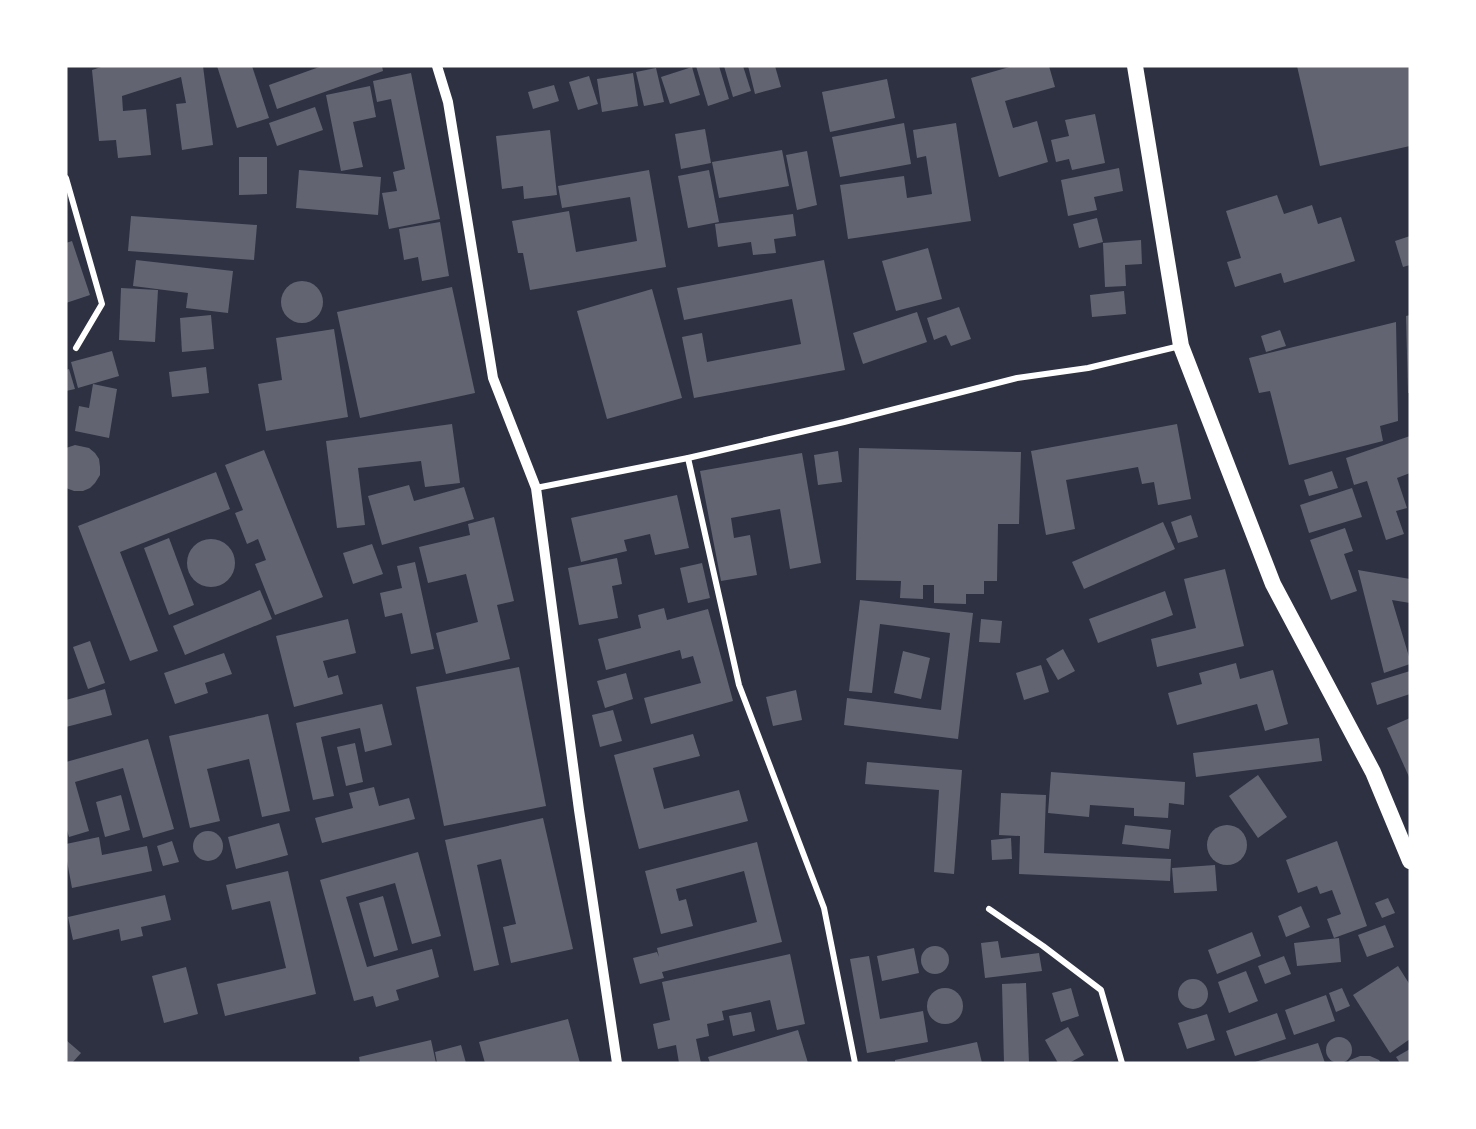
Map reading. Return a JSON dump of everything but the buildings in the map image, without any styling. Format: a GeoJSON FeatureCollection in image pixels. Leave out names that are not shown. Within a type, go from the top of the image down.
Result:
{"type":"FeatureCollection","features":[{"type":"Feature","properties":{"kind":"highway"},"geometry":{"type":"LineString","coordinates":[[1135,66],[1181,346],[1273,584],[1373,772],[1410,861]]}},
{"type":"Feature","properties":{"kind":"street"},"geometry":{"type":"LineString","coordinates":[[437,66],[448,102],[493,378],[536,488],[579,810],[617,1063]]}},
{"type":"Feature","properties":{"kind":"street"},"geometry":{"type":"LineString","coordinates":[[66,178],[102,304],[76,348]]}},
{"type":"Feature","properties":{"kind":"street"},"geometry":{"type":"LineString","coordinates":[[536,488],[688,458],[844,422],[1017,378],[1088,368],[1181,346]]}},
{"type":"Feature","properties":{"kind":"street"},"geometry":{"type":"LineString","coordinates":[[688,458],[739,685],[824,908],[855,1063]]}},
{"type":"Feature","properties":{"kind":"street"},"geometry":{"type":"LineString","coordinates":[[990,909],[1101,990],[1122,1063]]}}]}
